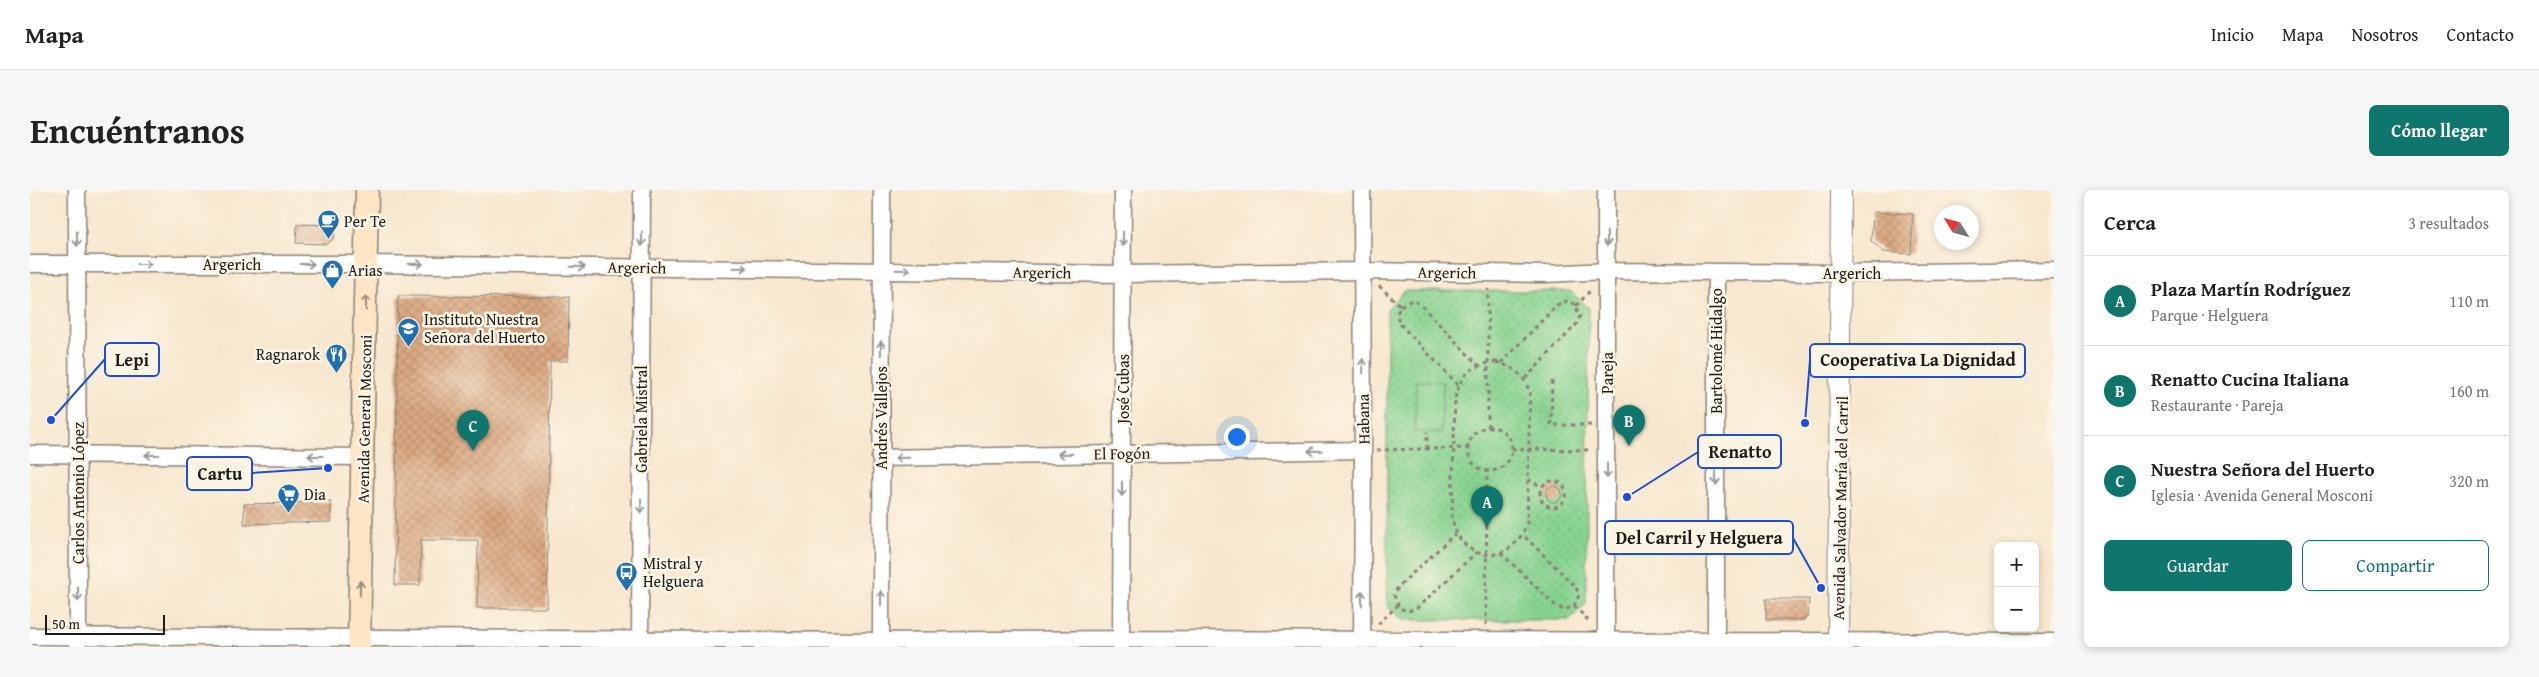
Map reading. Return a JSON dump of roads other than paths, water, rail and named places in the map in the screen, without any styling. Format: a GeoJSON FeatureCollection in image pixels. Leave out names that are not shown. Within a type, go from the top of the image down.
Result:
{"type":"FeatureCollection","features":[{"type":"Feature","properties":{"kind":"main road","name":"Avenida General Mosconi"},"geometry":{"type":"LineString","coordinates":[[359,642],[364,457],[367,190]]}},
{"type":"Feature","properties":{"kind":"street","name":"Carlos Antonio López"},"geometry":{"type":"LineString","coordinates":[[77,190],[78,642]]}},
{"type":"Feature","properties":{"kind":"street","name":"Gabriela Mistral"},"geometry":{"type":"LineString","coordinates":[[640,642],[642,190]]}},
{"type":"Feature","properties":{"kind":"street","name":"Andrés Vallejos"},"geometry":{"type":"LineString","coordinates":[[881,644],[882,190]]}},
{"type":"Feature","properties":{"kind":"street","name":"José Cubas"},"geometry":{"type":"LineString","coordinates":[[1121,643],[1123,190]]}},
{"type":"Feature","properties":{"kind":"street","name":"Habana"},"geometry":{"type":"LineString","coordinates":[[1362,190],[1362,643]]}},
{"type":"Feature","properties":{"kind":"street","name":"Pareja"},"geometry":{"type":"LineString","coordinates":[[1606,190],[1608,426],[1606,643]]}},
{"type":"Feature","properties":{"kind":"street","name":"Avenida Salvador María del Carril"},"geometry":{"type":"LineString","coordinates":[[1838,644],[1842,190]]}},
{"type":"Feature","properties":{"kind":"street","name":"Argerich"},"geometry":{"type":"LineString","coordinates":[[30,264],[367,264],[1123,274],[1362,271],[1545,274],[1607,271],[1842,273],[2054,270]]}},
{"type":"Feature","properties":{"kind":"street","name":"Bartolomé Hidalgo"},"geometry":{"type":"LineString","coordinates":[[1716,272],[1716,640]]}},
{"type":"Feature","properties":{"kind":"street","name":"El Fogón"},"geometry":{"type":"LineString","coordinates":[[880,458],[1363,450]]}},
{"type":"Feature","properties":{"kind":"street"},"geometry":{"type":"LineString","coordinates":[[30,454],[364,457]]}},
{"type":"Feature","properties":{"kind":"street"},"geometry":{"type":"LineString","coordinates":[[30,636],[78,642],[881,644],[1362,643],[1486,640],[1606,643],[1716,640],[1838,644],[2054,642]]}},
{"type":"Feature","properties":{"kind":"place","name":"Per Te"},"geometry":{"type":"Point","coordinates":[328,240]}},
{"type":"Feature","properties":{"kind":"place","name":"Arias"},"geometry":{"type":"Point","coordinates":[332,289]}},
{"type":"Feature","properties":{"kind":"place","name":"Instituto Nuestra Señora del Huerto"},"geometry":{"type":"Point","coordinates":[408,347]}},
{"type":"Feature","properties":{"kind":"place","name":"Ragnarok"},"geometry":{"type":"Point","coordinates":[336,373]}},
{"type":"Feature","properties":{"kind":"place","name":"Lepi"},"geometry":{"type":"Point","coordinates":[51,420]}},
{"type":"Feature","properties":{"kind":"place","name":"Cooperativa La Dignidad"},"geometry":{"type":"Point","coordinates":[1805,423]}},
{"type":"Feature","properties":{"kind":"place","name":"Renatto Cucina Italiana"},"geometry":{"type":"Point","coordinates":[1629,446]}},
{"type":"Feature","properties":{"kind":"place","name":"Nuestra Señora del Huerto"},"geometry":{"type":"Point","coordinates":[473,451]}},
{"type":"Feature","properties":{"kind":"place","name":"Cartu"},"geometry":{"type":"Point","coordinates":[328,468]}},
{"type":"Feature","properties":{"kind":"place","name":"Renatto"},"geometry":{"type":"Point","coordinates":[1627,497]}},
{"type":"Feature","properties":{"kind":"place","name":"Dia"},"geometry":{"type":"Point","coordinates":[288,513]}},
{"type":"Feature","properties":{"kind":"place","name":"Plaza Martín Rodríguez"},"geometry":{"type":"Point","coordinates":[1487,527]}},
{"type":"Feature","properties":{"kind":"place","name":"Del Carril y Helguera"},"geometry":{"type":"Point","coordinates":[1821,588]}},
{"type":"Feature","properties":{"kind":"place","name":"Mistral y Helguera"},"geometry":{"type":"Point","coordinates":[627,591]}}]}
